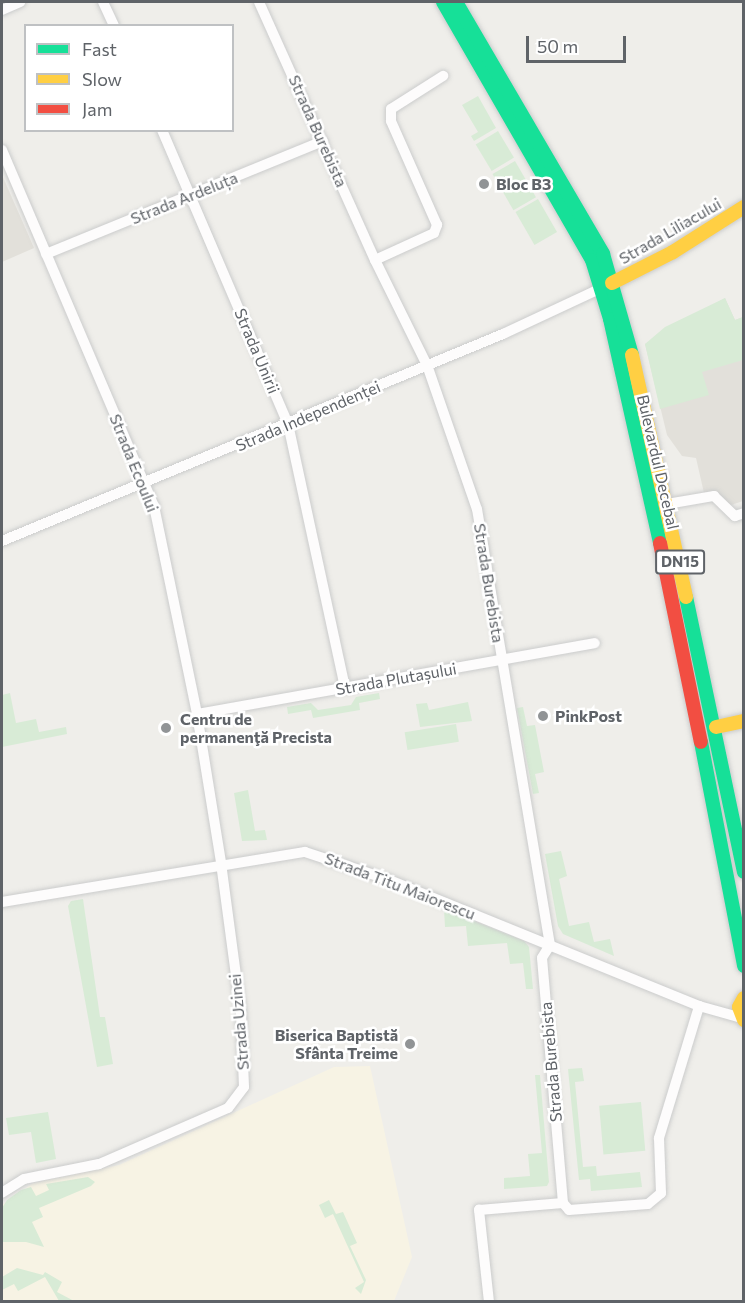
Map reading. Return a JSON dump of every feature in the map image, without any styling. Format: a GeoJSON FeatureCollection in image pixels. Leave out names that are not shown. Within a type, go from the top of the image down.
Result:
{"type":"FeatureCollection","features":[{"type":"Feature","properties":{"kind":"main road","name":"Bulevardul Decebal"},"geometry":{"type":"LineString","coordinates":[[443,2],[606,286],[678,626],[744,966]]}},
{"type":"Feature","properties":{"kind":"main road","name":"Bulevardul Decebal"},"geometry":{"type":"LineString","coordinates":[[456,2],[592,232],[667,504],[716,727],[744,872]]}},
{"type":"Feature","properties":{"kind":"main road","name":"Strada Liliacului"},"geometry":{"type":"LineString","coordinates":[[606,286],[673,252],[744,207]]}},
{"type":"Feature","properties":{"kind":"main road"},"geometry":{"type":"LineString","coordinates":[[716,727],[744,721]]}},
{"type":"Feature","properties":{"kind":"main road"},"geometry":{"type":"LineString","coordinates":[[743,999],[743,1019]]}},
{"type":"Feature","properties":{"kind":"street"},"geometry":{"type":"LineString","coordinates":[[2,10],[20,2]]}},
{"type":"Feature","properties":{"kind":"street"},"geometry":{"type":"LineString","coordinates":[[103,2],[113,24]]}},
{"type":"Feature","properties":{"kind":"street","name":"Strada Burebista"},"geometry":{"type":"LineString","coordinates":[[260,2],[375,260],[427,365],[477,509],[550,945],[542,958],[563,1203]]}},
{"type":"Feature","properties":{"kind":"street"},"geometry":{"type":"LineString","coordinates":[[375,260],[434,233],[437,225],[391,122],[391,109],[443,76]]}},
{"type":"Feature","properties":{"kind":"street","name":"Strada Unirii"},"geometry":{"type":"LineString","coordinates":[[163,132],[288,424],[345,688]]}},
{"type":"Feature","properties":{"kind":"street","name":"Strada Ardeluța"},"geometry":{"type":"LineString","coordinates":[[46,254],[322,141]]}},
{"type":"Feature","properties":{"kind":"street","name":"Strada Ecoului"},"geometry":{"type":"LineString","coordinates":[[2,150],[146,485],[197,714],[221,863]]}},
{"type":"Feature","properties":{"kind":"street","name":"Strada Independenței"},"geometry":{"type":"LineString","coordinates":[[2,541],[146,485],[606,286]]}},
{"type":"Feature","properties":{"kind":"street"},"geometry":{"type":"LineString","coordinates":[[667,504],[714,496],[735,516],[744,513]]}},
{"type":"Feature","properties":{"kind":"street","name":"Strada Plutașului"},"geometry":{"type":"LineString","coordinates":[[197,714],[595,643]]}},
{"type":"Feature","properties":{"kind":"street","name":"Strada Titu Maiorescu"},"geometry":{"type":"LineString","coordinates":[[2,902],[221,863],[305,852],[319,855],[550,945],[712,1011],[743,1019]]}},
{"type":"Feature","properties":{"kind":"street","name":"Strada Uzinei"},"geometry":{"type":"LineString","coordinates":[[2,1193],[24,1179],[99,1164],[228,1108],[244,1087],[241,1011],[221,863]]}},
{"type":"Feature","properties":{"kind":"street"},"geometry":{"type":"LineString","coordinates":[[712,1011],[743,999]]}},
{"type":"Feature","properties":{"kind":"street"},"geometry":{"type":"LineString","coordinates":[[489,1302],[479,1210],[563,1203],[569,1210],[648,1204],[661,1193],[659,1138],[699,1006]]}},
{"type":"Feature","properties":{"kind":"shaded area"},"geometry":{"type":"Polygon","coordinates":[[[2,175],[34,248],[2,262],[2,175]]]}},
{"type":"Feature","properties":{"kind":"shaded area"},"geometry":{"type":"Polygon","coordinates":[[[725,298],[735,320],[743,317],[743,501],[731,505],[711,491],[704,493],[696,458],[682,456],[667,435],[645,344],[725,298]]]}},
{"type":"Feature","properties":{"kind":"shaded area"},"geometry":{"type":"Polygon","coordinates":[[[370,1066],[412,1257],[394,1301],[2,1301],[2,1205],[33,1183],[119,1165],[334,1067],[370,1066]]]}},
{"type":"Feature","properties":{"kind":"green space"},"geometry":{"type":"Polygon","coordinates":[[[478,96],[496,128],[474,141],[471,136],[478,132],[462,105],[478,96]]]}},
{"type":"Feature","properties":{"kind":"green space"},"geometry":{"type":"Polygon","coordinates":[[[498,131],[514,158],[492,171],[476,144],[498,131]]]}},
{"type":"Feature","properties":{"kind":"green space"},"geometry":{"type":"Polygon","coordinates":[[[515,161],[536,197],[513,210],[492,174],[515,161]]]}},
{"type":"Feature","properties":{"kind":"green space"},"geometry":{"type":"Polygon","coordinates":[[[538,199],[557,232],[534,245],[515,212],[538,199]]]}},
{"type":"Feature","properties":{"kind":"green space"},"geometry":{"type":"Polygon","coordinates":[[[725,298],[735,320],[743,317],[743,360],[702,372],[709,395],[660,409],[645,344],[665,327],[725,298]]]}},
{"type":"Feature","properties":{"kind":"green space"},"geometry":{"type":"Polygon","coordinates":[[[10,693],[16,723],[36,719],[39,732],[66,727],[67,734],[2,747],[2,695],[10,693]]]}},
{"type":"Feature","properties":{"kind":"green space"},"geometry":{"type":"Polygon","coordinates":[[[379,693],[380,699],[359,703],[360,710],[313,718],[311,710],[288,714],[287,707],[311,703],[318,710],[351,705],[356,697],[379,693]]]}},
{"type":"Feature","properties":{"kind":"green space"},"geometry":{"type":"Polygon","coordinates":[[[468,702],[472,721],[420,727],[416,704],[427,703],[429,710],[468,702]]]}},
{"type":"Feature","properties":{"kind":"green space"},"geometry":{"type":"Polygon","coordinates":[[[523,707],[527,726],[535,725],[544,772],[535,774],[539,793],[533,794],[517,708],[523,707]]]}},
{"type":"Feature","properties":{"kind":"green space"},"geometry":{"type":"Polygon","coordinates":[[[456,724],[459,742],[407,750],[405,732],[456,724]]]}},
{"type":"Feature","properties":{"kind":"green space"},"geometry":{"type":"Polygon","coordinates":[[[248,790],[255,831],[265,830],[267,840],[242,841],[234,793],[248,790]]]}},
{"type":"Feature","properties":{"kind":"green space"},"geometry":{"type":"Polygon","coordinates":[[[561,851],[567,876],[559,879],[569,926],[589,922],[594,942],[610,939],[614,956],[563,934],[558,926],[545,854],[561,851]]]}},
{"type":"Feature","properties":{"kind":"green space"},"geometry":{"type":"Polygon","coordinates":[[[83,899],[100,1017],[105,1017],[113,1064],[97,1067],[68,906],[71,901],[83,899]]]}},
{"type":"Feature","properties":{"kind":"green space"},"geometry":{"type":"Polygon","coordinates":[[[444,909],[524,941],[529,947],[533,989],[526,989],[523,963],[510,964],[507,943],[468,946],[466,926],[445,927],[444,909]]]}},
{"type":"Feature","properties":{"kind":"green space"},"geometry":{"type":"Polygon","coordinates":[[[582,1068],[584,1081],[575,1082],[583,1167],[596,1166],[597,1176],[640,1172],[642,1187],[591,1191],[590,1179],[579,1180],[568,1069],[582,1068]]]}},
{"type":"Feature","properties":{"kind":"green space"},"geometry":{"type":"Polygon","coordinates":[[[535,1075],[540,1075],[549,1182],[547,1186],[504,1189],[504,1178],[530,1176],[528,1154],[542,1153],[535,1075]]]}},
{"type":"Feature","properties":{"kind":"green space"},"geometry":{"type":"Polygon","coordinates":[[[641,1102],[645,1151],[603,1154],[599,1106],[641,1102]]]}},
{"type":"Feature","properties":{"kind":"green space"},"geometry":{"type":"Polygon","coordinates":[[[48,1112],[56,1159],[36,1163],[31,1132],[9,1135],[6,1118],[48,1112]]]}},
{"type":"Feature","properties":{"kind":"green space"},"geometry":{"type":"Polygon","coordinates":[[[88,1177],[95,1182],[91,1186],[39,1208],[43,1217],[32,1222],[44,1247],[26,1242],[2,1242],[2,1208],[7,1200],[21,1190],[31,1187],[36,1196],[49,1190],[46,1184],[88,1177]]]}},
{"type":"Feature","properties":{"kind":"green space"},"geometry":{"type":"Polygon","coordinates":[[[329,1200],[336,1214],[343,1212],[357,1243],[350,1246],[366,1280],[361,1294],[355,1288],[364,1282],[333,1214],[325,1218],[319,1205],[329,1200]]]}},
{"type":"Feature","properties":{"kind":"green space"},"geometry":{"type":"Polygon","coordinates":[[[17,1268],[43,1275],[45,1272],[62,1282],[57,1292],[74,1301],[59,1301],[45,1277],[18,1291],[14,1284],[2,1290],[2,1277],[17,1268]]]}},
{"type":"Feature","properties":{"kind":"traffic: fast"},"geometry":{"type":"LineString","coordinates":[[443,2],[592,260],[610,319],[660,543]]}},
{"type":"Feature","properties":{"kind":"traffic: fast"},"geometry":{"type":"LineString","coordinates":[[456,2],[603,254],[632,355]]}},
{"type":"Feature","properties":{"kind":"traffic: fast"},"geometry":{"type":"LineString","coordinates":[[686,597],[744,872]]}},
{"type":"Feature","properties":{"kind":"traffic: fast"},"geometry":{"type":"LineString","coordinates":[[701,742],[744,966]]}},
{"type":"Feature","properties":{"kind":"traffic: slow"},"geometry":{"type":"LineString","coordinates":[[612,283],[673,252],[744,207]]}},
{"type":"Feature","properties":{"kind":"traffic: slow"},"geometry":{"type":"LineString","coordinates":[[632,355],[686,597]]}},
{"type":"Feature","properties":{"kind":"traffic: slow"},"geometry":{"type":"LineString","coordinates":[[716,727],[744,721]]}},
{"type":"Feature","properties":{"kind":"traffic: slow"},"geometry":{"type":"LineString","coordinates":[[744,998],[739,1007],[744,1020]]}},
{"type":"Feature","properties":{"kind":"traffic: jam"},"geometry":{"type":"LineString","coordinates":[[660,543],[701,742]]}},
{"type":"Feature","properties":{"kind":"place","name":"Bloc B3"},"geometry":{"type":"Point","coordinates":[484,184]}},
{"type":"Feature","properties":{"kind":"place","name":"PinkPost"},"geometry":{"type":"Point","coordinates":[543,716]}},
{"type":"Feature","properties":{"kind":"place","name":"Centru de permanenţă Precista"},"geometry":{"type":"Point","coordinates":[166,728]}},
{"type":"Feature","properties":{"kind":"place","name":"Biserica Baptistă Sfânta Treime"},"geometry":{"type":"Point","coordinates":[410,1044]}}]}
